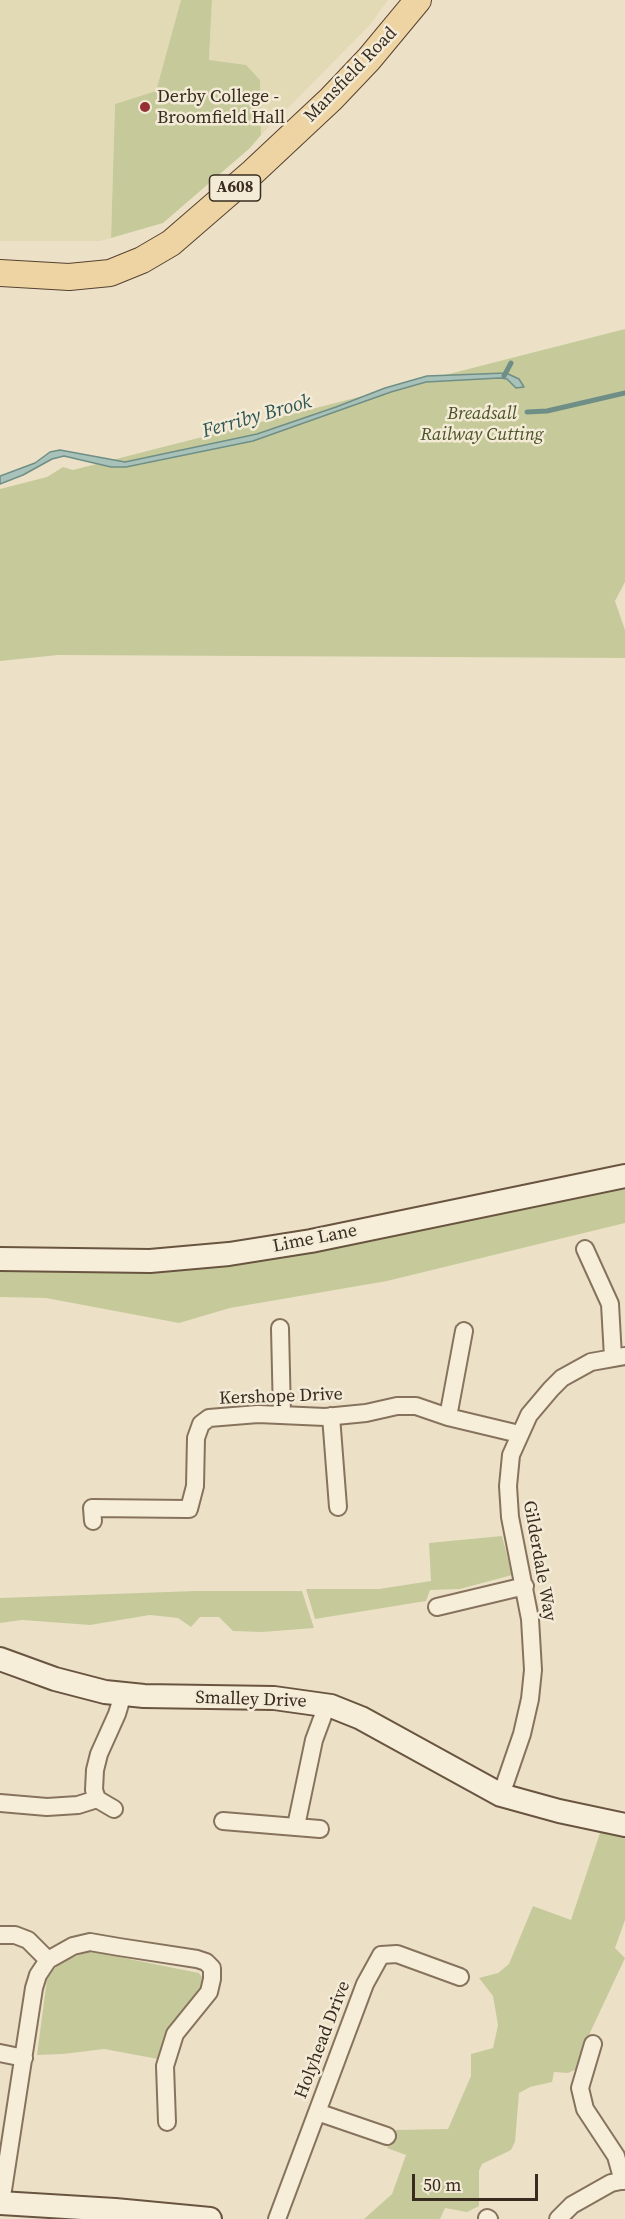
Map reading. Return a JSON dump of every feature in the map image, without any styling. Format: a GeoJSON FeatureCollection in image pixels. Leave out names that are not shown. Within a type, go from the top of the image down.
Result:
{"type":"FeatureCollection","features":[{"type":"Feature","properties":{"kind":"main road","name":"Mansfield Road"},"geometry":{"type":"LineString","coordinates":[[0,273],[69,277],[110,273],[142,260],[171,243],[332,99],[418,0]]}},
{"type":"Feature","properties":{"kind":"street","name":"Lime Lane"},"geometry":{"type":"LineString","coordinates":[[0,1259],[150,1261],[229,1254],[322,1238],[625,1176]]}},
{"type":"Feature","properties":{"kind":"street"},"geometry":{"type":"LineString","coordinates":[[585,1249],[610,1304],[619,1357]]}},
{"type":"Feature","properties":{"kind":"street"},"geometry":{"type":"LineString","coordinates":[[280,1329],[282,1415]]}},
{"type":"Feature","properties":{"kind":"street"},"geometry":{"type":"LineString","coordinates":[[448,1417],[464,1331]]}},
{"type":"Feature","properties":{"kind":"street","name":"Gilderdale Way"},"geometry":{"type":"LineString","coordinates":[[501,1795],[517,1752],[530,1699],[533,1654],[525,1586],[512,1532],[509,1498],[510,1462],[519,1434],[539,1401],[562,1378],[591,1362],[619,1357]]}},
{"type":"Feature","properties":{"kind":"street","name":"Kershope Drive"},"geometry":{"type":"LineString","coordinates":[[93,1521],[92,1508],[189,1509],[195,1486],[196,1438],[201,1424],[209,1418],[258,1414],[331,1416],[366,1413],[397,1406],[416,1406],[448,1417],[519,1434]]}},
{"type":"Feature","properties":{"kind":"street"},"geometry":{"type":"LineString","coordinates":[[331,1416],[338,1508]]}},
{"type":"Feature","properties":{"kind":"street"},"geometry":{"type":"LineString","coordinates":[[437,1607],[525,1586]]}},
{"type":"Feature","properties":{"kind":"street","name":"Smalley Drive"},"geometry":{"type":"LineString","coordinates":[[0,1659],[79,1687],[123,1694],[274,1698],[327,1705],[361,1718],[501,1795],[559,1812],[625,1825]]}},
{"type":"Feature","properties":{"kind":"street"},"geometry":{"type":"LineString","coordinates":[[114,1809],[97,1799],[94,1790],[99,1754],[117,1714],[123,1694]]}},
{"type":"Feature","properties":{"kind":"street"},"geometry":{"type":"LineString","coordinates":[[296,1826],[314,1740],[327,1705]]}},
{"type":"Feature","properties":{"kind":"street"},"geometry":{"type":"LineString","coordinates":[[0,1803],[47,1807],[78,1804],[97,1799]]}},
{"type":"Feature","properties":{"kind":"street"},"geometry":{"type":"LineString","coordinates":[[223,1821],[320,1829]]}},
{"type":"Feature","properties":{"kind":"street"},"geometry":{"type":"LineString","coordinates":[[0,1935],[15,1935],[28,1940],[48,1960]]}},
{"type":"Feature","properties":{"kind":"street"},"geometry":{"type":"LineString","coordinates":[[166,2122],[165,2066],[175,2034],[208,1992],[212,1979],[212,1968],[206,1962],[197,1959],[90,1942],[73,1946],[48,1960],[33,1988],[0,2203],[115,2214],[210,2219]]}},
{"type":"Feature","properties":{"kind":"street","name":"Holyhead Drive"},"geometry":{"type":"LineString","coordinates":[[277,2219],[364,1984],[381,1955],[397,1954],[460,1977]]}},
{"type":"Feature","properties":{"kind":"street"},"geometry":{"type":"LineString","coordinates":[[558,2219],[572,2205],[610,2183],[624,2181],[616,2156],[585,2109],[580,2088],[593,2044]]}},
{"type":"Feature","properties":{"kind":"street"},"geometry":{"type":"LineString","coordinates":[[0,2053],[24,2058]]}},
{"type":"Feature","properties":{"kind":"street"},"geometry":{"type":"LineString","coordinates":[[317,2112],[387,2136]]}},
{"type":"Feature","properties":{"kind":"shaded area"},"geometry":{"type":"Polygon","coordinates":[[[0,0],[181,0],[156,91],[115,104],[111,238],[100,241],[0,241],[0,0]]]}},
{"type":"Feature","properties":{"kind":"shaded area"},"geometry":{"type":"Polygon","coordinates":[[[212,0],[388,0],[369,26],[261,135],[260,80],[209,60],[212,0]]]}},
{"type":"Feature","properties":{"kind":"green space"},"geometry":{"type":"Polygon","coordinates":[[[181,0],[212,0],[209,60],[246,65],[260,80],[261,135],[250,148],[163,223],[111,238],[115,104],[156,91],[181,0]]]}},
{"type":"Feature","properties":{"kind":"green space","name":"Breadsall Railway Cutting"},"geometry":{"type":"Polygon","coordinates":[[[625,329],[625,582],[615,601],[625,630],[625,658],[58,655],[0,661],[0,489],[47,477],[63,467],[73,470],[625,329]]]}},
{"type":"Feature","properties":{"kind":"green space"},"geometry":{"type":"Polygon","coordinates":[[[625,1184],[625,1223],[387,1281],[230,1308],[179,1323],[46,1298],[0,1297],[0,1266],[72,1268],[625,1184]]]}},
{"type":"Feature","properties":{"kind":"green space"},"geometry":{"type":"Polygon","coordinates":[[[502,1536],[512,1575],[460,1589],[430,1590],[426,1601],[315,1619],[306,1589],[379,1589],[431,1581],[429,1543],[502,1536]]]}},
{"type":"Feature","properties":{"kind":"green space"},"geometry":{"type":"Polygon","coordinates":[[[195,1591],[302,1591],[314,1628],[262,1632],[233,1631],[219,1617],[200,1617],[191,1627],[178,1618],[150,1615],[90,1625],[22,1620],[0,1623],[0,1598],[195,1591]]]}},
{"type":"Feature","properties":{"kind":"green space"},"geometry":{"type":"Polygon","coordinates":[[[601,1830],[625,1835],[625,1920],[615,1948],[625,1958],[588,2037],[583,2060],[577,2069],[568,2073],[554,2072],[552,2082],[530,2087],[519,2093],[515,2142],[511,2150],[482,2164],[479,2171],[479,2206],[467,2212],[445,2208],[440,2219],[364,2219],[392,2194],[406,2155],[387,2148],[395,2130],[448,2129],[471,2076],[471,2054],[493,2048],[498,2025],[493,1996],[479,1978],[498,1973],[509,1964],[533,1906],[571,1920],[601,1830]]]}},
{"type":"Feature","properties":{"kind":"green space"},"geometry":{"type":"Polygon","coordinates":[[[89,1951],[199,1973],[204,1980],[202,1987],[165,2039],[158,2059],[104,2049],[37,2055],[47,1979],[62,1962],[89,1951]]]}},
{"type":"Feature","properties":{"kind":"water"},"geometry":{"type":"Polygon","coordinates":[[[506,373],[519,379],[524,387],[516,388],[507,379],[500,378],[426,382],[391,392],[253,441],[126,467],[111,467],[64,456],[52,459],[23,475],[0,484],[0,476],[35,463],[50,452],[60,450],[125,462],[257,434],[385,388],[427,376],[506,373]]]}},
{"type":"Feature","properties":{"kind":"waterway"},"geometry":{"type":"LineString","coordinates":[[504,376],[511,363]]}},
{"type":"Feature","properties":{"kind":"waterway","name":"Ferriby Brook"},"geometry":{"type":"LineString","coordinates":[[527,412],[547,411],[625,393]]}},
{"type":"Feature","properties":{"kind":"place","name":"Derby College - Broomfield Hall"},"geometry":{"type":"Point","coordinates":[145,107]}}]}
